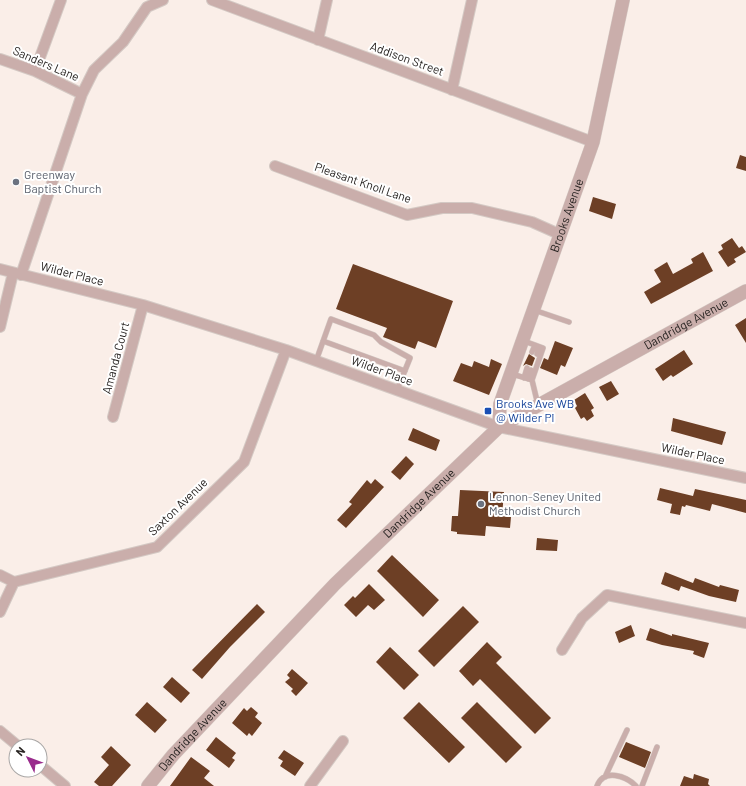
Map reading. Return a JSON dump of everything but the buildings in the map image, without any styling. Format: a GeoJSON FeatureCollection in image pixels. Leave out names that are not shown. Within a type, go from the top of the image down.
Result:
{"type":"FeatureCollection","features":[{"type":"Feature","properties":{"kind":"street"},"geometry":{"type":"LineString","coordinates":[[35,71],[61,0]]}},
{"type":"Feature","properties":{"kind":"street"},"geometry":{"type":"LineString","coordinates":[[0,327],[17,274],[82,94],[94,70],[123,42],[147,7],[163,0]]}},
{"type":"Feature","properties":{"kind":"street","name":"Addison Street"},"geometry":{"type":"LineString","coordinates":[[212,0],[593,142]]}},
{"type":"Feature","properties":{"kind":"street"},"geometry":{"type":"LineString","coordinates":[[318,40],[327,0]]}},
{"type":"Feature","properties":{"kind":"street"},"geometry":{"type":"LineString","coordinates":[[452,90],[472,0]]}},
{"type":"Feature","properties":{"kind":"street","name":"Brooks Avenue"},"geometry":{"type":"LineString","coordinates":[[499,427],[500,404],[559,234],[593,142],[623,0]]}},
{"type":"Feature","properties":{"kind":"street","name":"Sanders Lane"},"geometry":{"type":"LineString","coordinates":[[0,59],[35,71],[82,94]]}},
{"type":"Feature","properties":{"kind":"street","name":"Pleasant Knoll Lane"},"geometry":{"type":"LineString","coordinates":[[275,166],[407,215],[442,208],[472,208],[532,222],[559,234]]}},
{"type":"Feature","properties":{"kind":"street","name":"Wilder Place"},"geometry":{"type":"LineString","coordinates":[[0,269],[143,306],[286,350],[499,427],[746,478]]}},
{"type":"Feature","properties":{"kind":"street","name":"Dandridge Avenue"},"geometry":{"type":"LineString","coordinates":[[150,785],[173,755],[335,584],[403,524],[499,427],[746,291]]}},
{"type":"Feature","properties":{"kind":"street","name":"Amanda Court"},"geometry":{"type":"LineString","coordinates":[[113,417],[143,306]]}},
{"type":"Feature","properties":{"kind":"street","name":"Saxton Avenue"},"geometry":{"type":"LineString","coordinates":[[14,582],[156,547],[244,462],[286,350]]}},
{"type":"Feature","properties":{"kind":"street"},"geometry":{"type":"LineString","coordinates":[[0,575],[14,582],[0,612]]}},
{"type":"Feature","properties":{"kind":"street"},"geometry":{"type":"LineString","coordinates":[[562,650],[582,618],[607,595],[746,623]]}},
{"type":"Feature","properties":{"kind":"street"},"geometry":{"type":"LineString","coordinates":[[0,731],[8,738]]}},
{"type":"Feature","properties":{"kind":"street"},"geometry":{"type":"LineString","coordinates":[[310,786],[343,741]]}},
{"type":"Feature","properties":{"kind":"street"},"geometry":{"type":"LineString","coordinates":[[48,772],[65,786]]}},
{"type":"Feature","properties":{"kind":"lane"},"geometry":{"type":"LineString","coordinates":[[533,310],[569,322]]}},
{"type":"Feature","properties":{"kind":"lane"},"geometry":{"type":"LineString","coordinates":[[316,361],[331,319],[374,334],[381,342],[410,358],[397,390]]}},
{"type":"Feature","properties":{"kind":"lane"},"geometry":{"type":"LineString","coordinates":[[323,341],[405,371]]}},
{"type":"Feature","properties":{"kind":"lane"},"geometry":{"type":"LineString","coordinates":[[522,341],[543,348],[528,379]]}},
{"type":"Feature","properties":{"kind":"lane"},"geometry":{"type":"LineString","coordinates":[[534,353],[537,346]]}},
{"type":"Feature","properties":{"kind":"lane"},"geometry":{"type":"LineString","coordinates":[[529,369],[528,379],[538,406]]}},
{"type":"Feature","properties":{"kind":"lane"},"geometry":{"type":"LineString","coordinates":[[511,373],[528,379]]}},
{"type":"Feature","properties":{"kind":"lane"},"geometry":{"type":"LineString","coordinates":[[597,786],[605,777],[626,730]]}},
{"type":"Feature","properties":{"kind":"lane"},"geometry":{"type":"LineString","coordinates":[[642,786],[657,747]]}},
{"type":"Feature","properties":{"kind":"lane"},"geometry":{"type":"LineString","coordinates":[[605,777],[616,775],[625,777],[636,786]]}},
{"type":"Feature","properties":{"kind":"place","name":"Greenway Baptist Church"},"geometry":{"type":"Point","coordinates":[16,182]}},
{"type":"Feature","properties":{"kind":"place","name":"Brooks Ave WB @ Wilder Pl"},"geometry":{"type":"Point","coordinates":[488,411]}},
{"type":"Feature","properties":{"kind":"place","name":"Lennon-Seney United Methodist Church"},"geometry":{"type":"Point","coordinates":[481,504]}}]}
